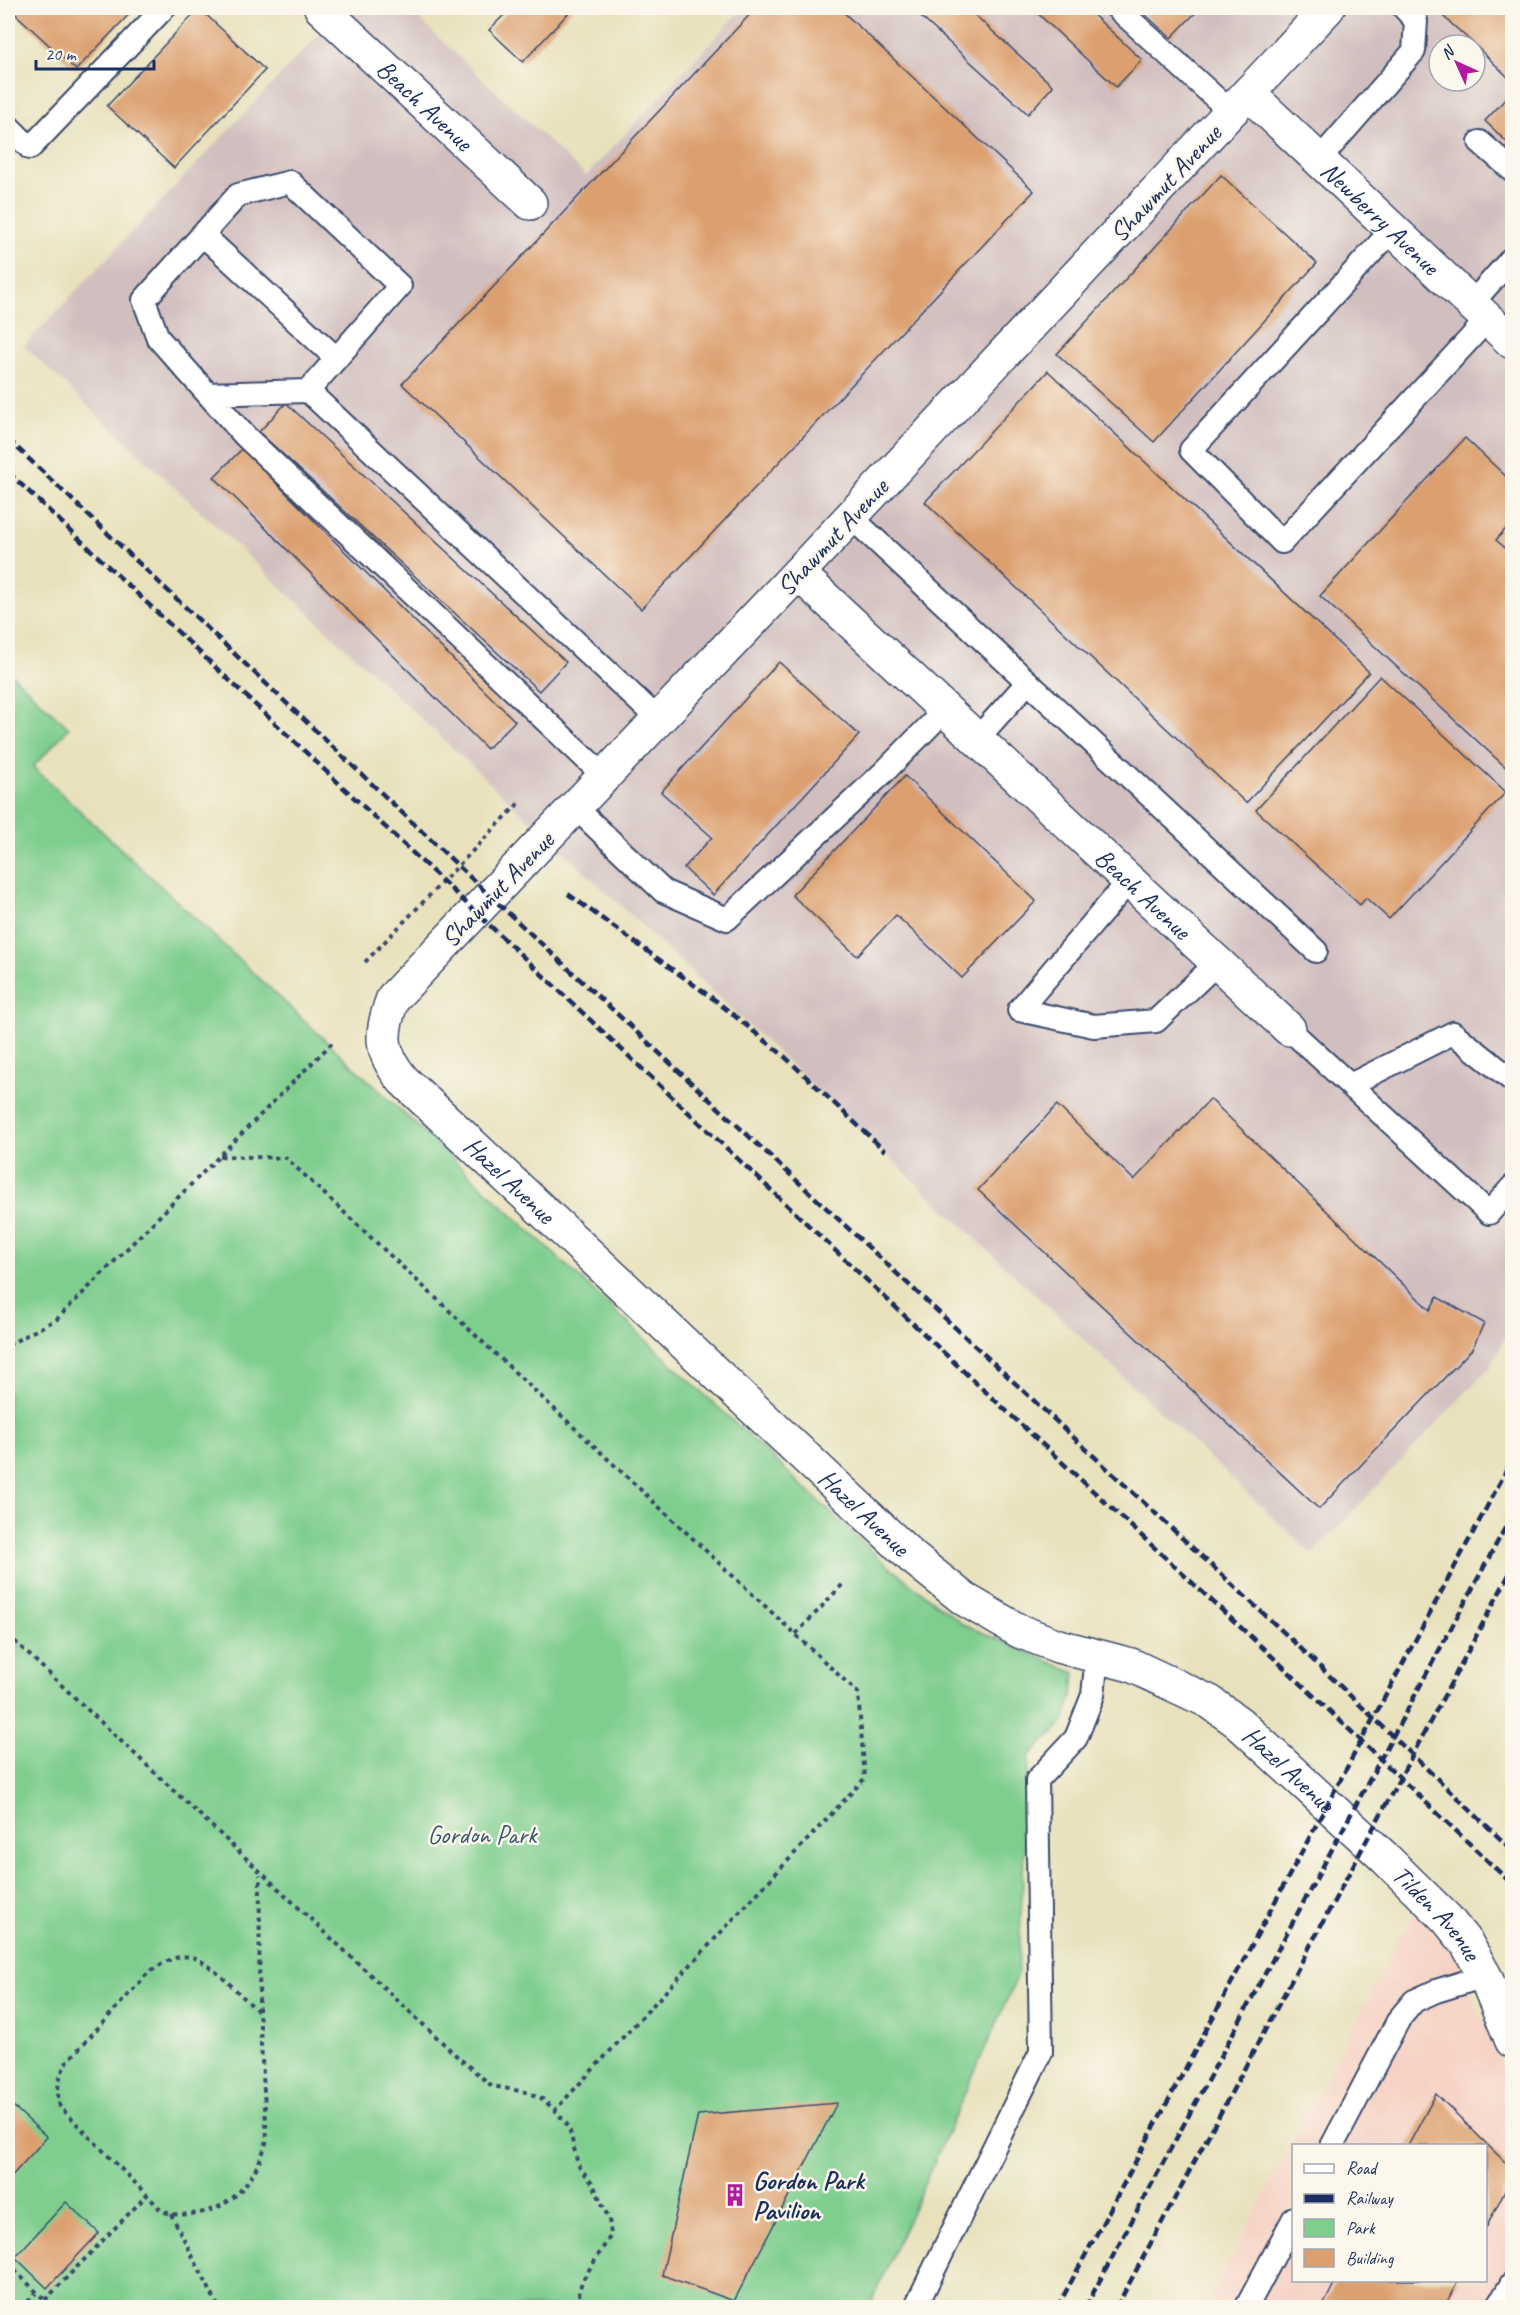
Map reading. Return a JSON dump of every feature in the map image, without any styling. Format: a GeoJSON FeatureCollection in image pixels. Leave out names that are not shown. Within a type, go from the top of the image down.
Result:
{"type":"FeatureCollection","features":[{"type":"Feature","properties":{"kind":"street","name":"Beach Avenue"},"geometry":{"type":"LineString","coordinates":[[321,8],[530,203]]}},
{"type":"Feature","properties":{"kind":"street","name":"Shawmut Avenue"},"geometry":{"type":"LineString","coordinates":[[403,1080],[388,1063],[384,1045],[385,1019],[393,998],[851,517],[1328,8]]}},
{"type":"Feature","properties":{"kind":"street","name":"Newberry Avenue"},"geometry":{"type":"LineString","coordinates":[[1240,102],[1319,160],[1512,342]]}},
{"type":"Feature","properties":{"kind":"street","name":"Beach Avenue"},"geometry":{"type":"LineString","coordinates":[[798,573],[1289,1029]]}},
{"type":"Feature","properties":{"kind":"street","name":"Hazel Avenue"},"geometry":{"type":"LineString","coordinates":[[403,1080],[913,1558],[964,1599],[1019,1631],[1058,1646],[1131,1665],[1210,1702],[1239,1723],[1383,1856]]}},
{"type":"Feature","properties":{"kind":"street","name":"Tilden Avenue"},"geometry":{"type":"LineString","coordinates":[[1383,1856],[1447,1918],[1467,1944],[1485,1976],[1512,2041]]}},
{"type":"Feature","properties":{"kind":"lane"},"geometry":{"type":"LineString","coordinates":[[8,126],[30,148],[164,8]]}},
{"type":"Feature","properties":{"kind":"lane"},"geometry":{"type":"LineString","coordinates":[[1117,8],[1240,102]]}},
{"type":"Feature","properties":{"kind":"lane"},"geometry":{"type":"LineString","coordinates":[[1319,160],[1414,51],[1416,21],[1404,8]]}},
{"type":"Feature","properties":{"kind":"lane"},"geometry":{"type":"LineString","coordinates":[[1480,142],[1512,170]]}},
{"type":"Feature","properties":{"kind":"lane"},"geometry":{"type":"LineString","coordinates":[[308,391],[400,286],[290,182],[238,195],[144,300],[158,338],[245,436],[604,776]]}},
{"type":"Feature","properties":{"kind":"lane"},"geometry":{"type":"LineString","coordinates":[[1393,229],[1191,450],[1282,542],[1480,311],[1512,258]]}},
{"type":"Feature","properties":{"kind":"lane"},"geometry":{"type":"LineString","coordinates":[[202,234],[336,358]]}},
{"type":"Feature","properties":{"kind":"lane"},"geometry":{"type":"LineString","coordinates":[[208,394],[308,391],[659,720]]}},
{"type":"Feature","properties":{"kind":"lane"},"geometry":{"type":"LineString","coordinates":[[851,517],[1316,951]]}},
{"type":"Feature","properties":{"kind":"lane"},"geometry":{"type":"LineString","coordinates":[[976,739],[1028,682]]}},
{"type":"Feature","properties":{"kind":"lane"},"geometry":{"type":"LineString","coordinates":[[575,807],[663,891],[727,919],[885,771],[945,710]]}},
{"type":"Feature","properties":{"kind":"lane"},"geometry":{"type":"LineString","coordinates":[[1129,881],[1019,1010],[1094,1026],[1156,1021],[1217,963]]}},
{"type":"Feature","properties":{"kind":"lane","name":"Beach Avenue"},"geometry":{"type":"LineString","coordinates":[[1289,1029],[1489,1213],[1512,1188]]}},
{"type":"Feature","properties":{"kind":"lane"},"geometry":{"type":"LineString","coordinates":[[1350,1086],[1453,1033],[1512,1080]]}},
{"type":"Feature","properties":{"kind":"lane"},"geometry":{"type":"LineString","coordinates":[[915,2307],[1041,2052],[1036,1780],[1076,1738],[1093,1695],[1097,1656]]}},
{"type":"Feature","properties":{"kind":"lane"},"geometry":{"type":"LineString","coordinates":[[1333,2144],[1399,2019],[1414,2001],[1436,1991],[1485,1976]]}},
{"type":"Feature","properties":{"kind":"lane"},"geometry":{"type":"LineString","coordinates":[[1246,2307],[1292,2220]]}},
{"type":"Feature","properties":{"kind":"lane"},"geometry":{"type":"LineString","coordinates":[[1497,2307],[1512,2283]]}},
{"type":"Feature","properties":{"kind":"path"},"geometry":{"type":"LineString","coordinates":[[365,962],[520,802]]}},
{"type":"Feature","properties":{"kind":"path"},"geometry":{"type":"LineString","coordinates":[[8,1345],[57,1318],[332,1043]]}},
{"type":"Feature","properties":{"kind":"path"},"geometry":{"type":"LineString","coordinates":[[220,1156],[286,1158],[858,1693],[865,1778],[555,2110]]}},
{"type":"Feature","properties":{"kind":"path"},"geometry":{"type":"LineString","coordinates":[[796,1634],[843,1584]]}},
{"type":"Feature","properties":{"kind":"path"},"geometry":{"type":"LineString","coordinates":[[8,1635],[89,1709],[260,1874],[460,2059],[492,2086],[526,2092],[541,2098],[555,2110],[569,2127],[578,2165],[593,2184],[609,2219],[611,2235],[582,2282],[579,2293],[582,2307]]}},
{"type":"Feature","properties":{"kind":"path"},"geometry":{"type":"LineString","coordinates":[[259,2012],[209,1967],[194,1958],[178,1957],[163,1962],[148,1974],[66,2063],[59,2078],[57,2094],[60,2107],[161,2210],[171,2214],[197,2214],[223,2207],[242,2188],[263,2156],[267,2139],[259,2012],[260,1874]]}},
{"type":"Feature","properties":{"kind":"path"},"geometry":{"type":"LineString","coordinates":[[45,2300],[147,2195]]}},
{"type":"Feature","properties":{"kind":"path"},"geometry":{"type":"LineString","coordinates":[[171,2214],[219,2307]]}},
{"type":"Feature","properties":{"kind":"path"},"geometry":{"type":"LineString","coordinates":[[8,2264],[53,2307]]}},
{"type":"Feature","properties":{"kind":"path"},"geometry":{"type":"LineString","coordinates":[[22,2307],[36,2293]]}},
{"type":"Feature","properties":{"kind":"shaded area"},"geometry":{"type":"Polygon","coordinates":[[[344,8],[407,8],[586,176],[743,8],[1512,8],[1512,1325],[1490,1367],[1312,1554],[24,346],[344,8]]]}},
{"type":"Feature","properties":{"kind":"shaded area"},"geometry":{"type":"Polygon","coordinates":[[[1420,1900],[1456,1948],[1481,2017],[1512,2090],[1511,2308],[1205,2308],[1420,1900]]]}},
{"type":"Feature","properties":{"kind":"green space","name":"Gordon Park"},"geometry":{"type":"Polygon","coordinates":[[[8,671],[69,728],[33,767],[887,1565],[963,1624],[1075,1673],[1073,1694],[1063,1723],[1029,1756],[1018,1975],[869,2307],[8,2307],[8,671]]]}},
{"type":"Feature","properties":{"kind":"building"},"geometry":{"type":"Polygon","coordinates":[[[9,8],[135,8],[76,70],[9,8]]]}},
{"type":"Feature","properties":{"kind":"building"},"geometry":{"type":"Polygon","coordinates":[[[199,8],[265,70],[174,168],[107,106],[199,8]]]}},
{"type":"Feature","properties":{"kind":"building"},"geometry":{"type":"Polygon","coordinates":[[[511,8],[573,8],[523,62],[489,30],[511,8]]]}},
{"type":"Feature","properties":{"kind":"building"},"geometry":{"type":"Polygon","coordinates":[[[756,8],[839,8],[1034,191],[641,609],[402,384],[756,8]]]}},
{"type":"Feature","properties":{"kind":"building"},"geometry":{"type":"Polygon","coordinates":[[[911,8],[967,8],[1053,86],[1028,114],[911,8]]]}},
{"type":"Feature","properties":{"kind":"building"},"geometry":{"type":"Polygon","coordinates":[[[1032,8],[1086,8],[1142,60],[1116,87],[1032,8]]]}},
{"type":"Feature","properties":{"kind":"building"},"geometry":{"type":"Polygon","coordinates":[[[1138,8],[1200,8],[1171,38],[1138,8]]]}},
{"type":"Feature","properties":{"kind":"building"},"geometry":{"type":"Polygon","coordinates":[[[1434,8],[1512,8],[1512,81],[1487,57],[1487,33],[1462,33],[1434,8]]]}},
{"type":"Feature","properties":{"kind":"building"},"geometry":{"type":"Polygon","coordinates":[[[1512,92],[1512,147],[1485,121],[1512,92]]]}},
{"type":"Feature","properties":{"kind":"building"},"geometry":{"type":"Polygon","coordinates":[[[1221,175],[1317,263],[1154,442],[1057,354],[1221,175]]]}},
{"type":"Feature","properties":{"kind":"building"},"geometry":{"type":"Polygon","coordinates":[[[1048,371],[1369,672],[1246,803],[925,502],[1048,371]]]}},
{"type":"Feature","properties":{"kind":"building"},"geometry":{"type":"Polygon","coordinates":[[[286,403],[566,662],[539,691],[259,432],[286,403]]]}},
{"type":"Feature","properties":{"kind":"building"},"geometry":{"type":"Polygon","coordinates":[[[1465,438],[1512,482],[1512,522],[1496,540],[1512,554],[1512,773],[1320,596],[1465,438]]]}},
{"type":"Feature","properties":{"kind":"building"},"geometry":{"type":"Polygon","coordinates":[[[242,449],[515,721],[487,749],[214,477],[242,449]]]}},
{"type":"Feature","properties":{"kind":"building"},"geometry":{"type":"Polygon","coordinates":[[[779,662],[859,735],[713,895],[684,868],[712,837],[661,792],[779,662]]]}},
{"type":"Feature","properties":{"kind":"building"},"geometry":{"type":"Polygon","coordinates":[[[1380,676],[1506,792],[1389,919],[1366,898],[1360,905],[1256,810],[1380,676]]]}},
{"type":"Feature","properties":{"kind":"building"},"geometry":{"type":"Polygon","coordinates":[[[905,776],[1036,901],[962,978],[896,915],[857,956],[792,895],[905,776]]]}},
{"type":"Feature","properties":{"kind":"building"},"geometry":{"type":"Polygon","coordinates":[[[1210,1099],[1430,1310],[1437,1297],[1484,1323],[1472,1349],[1319,1509],[978,1190],[1057,1105],[1134,1180],[1210,1099]]]}},
{"type":"Feature","properties":{"kind":"building"},"geometry":{"type":"Polygon","coordinates":[[[1436,2094],[1487,2144],[1409,2144],[1436,2094]]]}},
{"type":"Feature","properties":{"kind":"building","name":"Gordon Park Pavilion"},"geometry":{"type":"Polygon","coordinates":[[[837,2103],[734,2301],[662,2275],[698,2115],[837,2103]]]}},
{"type":"Feature","properties":{"kind":"building"},"geometry":{"type":"Polygon","coordinates":[[[13,2106],[47,2137],[8,2180],[8,2112],[13,2106]]]}},
{"type":"Feature","properties":{"kind":"building"},"geometry":{"type":"Polygon","coordinates":[[[1487,2144],[1512,2169],[1512,2176],[1487,2226],[1487,2144]]]}},
{"type":"Feature","properties":{"kind":"building"},"geometry":{"type":"Polygon","coordinates":[[[66,2202],[99,2233],[47,2288],[15,2257],[66,2202]]]}},
{"type":"Feature","properties":{"kind":"building"},"geometry":{"type":"Polygon","coordinates":[[[1335,2282],[1457,2282],[1444,2308],[1322,2308],[1335,2282]]]}},
{"type":"Feature","properties":{"kind":"railway"},"geometry":{"type":"LineString","coordinates":[[8,439],[490,896],[1293,1641],[1512,1850]]}},
{"type":"Feature","properties":{"kind":"railway"},"geometry":{"type":"LineString","coordinates":[[8,472],[1512,1884]]}},
{"type":"Feature","properties":{"kind":"railway"},"geometry":{"type":"LineString","coordinates":[[568,894],[715,1000],[784,1056],[885,1151]]}},
{"type":"Feature","properties":{"kind":"railway"},"geometry":{"type":"LineString","coordinates":[[1057,2308],[1512,1460]]}},
{"type":"Feature","properties":{"kind":"railway"},"geometry":{"type":"LineString","coordinates":[[1085,2308],[1512,1515]]}},
{"type":"Feature","properties":{"kind":"railway"},"geometry":{"type":"LineString","coordinates":[[1116,2308],[1512,1569]]}},
{"type":"Feature","properties":{"kind":"place","name":"Gordon Park Pavilion"},"geometry":{"type":"Point","coordinates":[735,2195]}}]}
